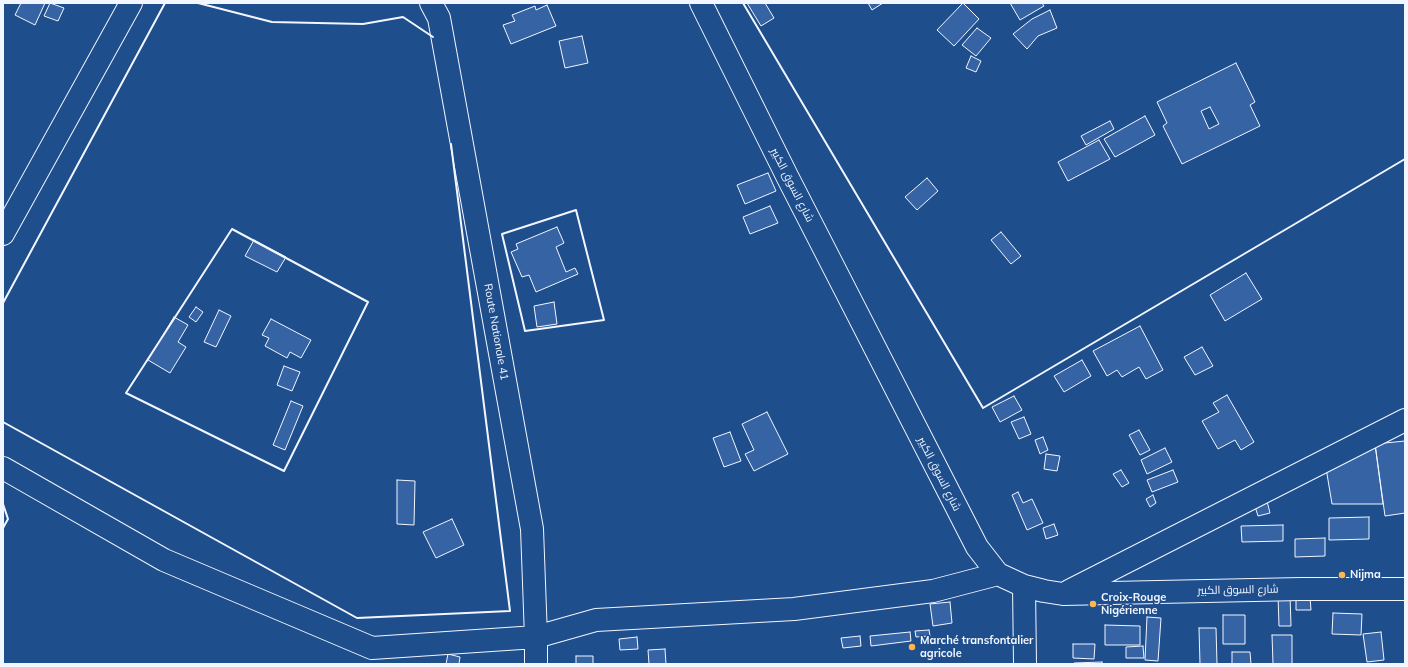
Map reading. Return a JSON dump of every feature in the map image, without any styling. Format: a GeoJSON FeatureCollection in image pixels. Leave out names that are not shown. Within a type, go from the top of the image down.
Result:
{"type":"FeatureCollection","features":[{"type":"Feature","properties":{"kind":"street"},"geometry":{"type":"LineString","coordinates":[[3,234],[131,3]]}},
{"type":"Feature","properties":{"kind":"street","name":"Route Nationale 41"},"geometry":{"type":"LineString","coordinates":[[431,3],[439,18],[532,530],[536,664]]}},
{"type":"Feature","properties":{"kind":"street","name":"شارع السوق الكبير"},"geometry":{"type":"LineString","coordinates":[[701,3],[802,205],[977,547],[998,574],[1024,586],[1063,594],[1301,589],[1405,589]]}},
{"type":"Feature","properties":{"kind":"street"},"geometry":{"type":"LineString","coordinates":[[1063,594],[1405,420]]}},
{"type":"Feature","properties":{"kind":"street"},"geometry":{"type":"LineString","coordinates":[[3,468],[164,560],[372,648],[536,637],[596,620],[794,609],[933,591],[998,574]]}},
{"type":"Feature","properties":{"kind":"street"},"geometry":{"type":"LineString","coordinates":[[1024,586],[1025,664]]}},
{"type":"Feature","properties":{"kind":"building"},"geometry":{"type":"Polygon","coordinates":[[[21,3],[45,3],[35,25],[15,15],[21,3]]]}},
{"type":"Feature","properties":{"kind":"building"},"geometry":{"type":"Polygon","coordinates":[[[50,3],[64,8],[58,21],[44,16],[50,3]]]}},
{"type":"Feature","properties":{"kind":"building"},"geometry":{"type":"Polygon","coordinates":[[[747,3],[765,3],[774,18],[761,26],[747,3]]]}},
{"type":"Feature","properties":{"kind":"building"},"geometry":{"type":"Polygon","coordinates":[[[868,3],[883,3],[872,10],[868,3]]]}},
{"type":"Feature","properties":{"kind":"building"},"geometry":{"type":"Polygon","coordinates":[[[963,3],[979,19],[954,46],[937,30],[963,3]]]}},
{"type":"Feature","properties":{"kind":"building"},"geometry":{"type":"Polygon","coordinates":[[[1010,3],[1042,3],[1044,6],[1020,20],[1010,3]]]}},
{"type":"Feature","properties":{"kind":"building"},"geometry":{"type":"Polygon","coordinates":[[[547,5],[556,26],[511,44],[503,25],[515,21],[512,15],[535,6],[536,10],[547,5]]]}},
{"type":"Feature","properties":{"kind":"building"},"geometry":{"type":"Polygon","coordinates":[[[1050,10],[1057,28],[1038,36],[1027,49],[1013,34],[1032,19],[1050,10]]]}},
{"type":"Feature","properties":{"kind":"building"},"geometry":{"type":"Polygon","coordinates":[[[977,28],[991,38],[976,56],[962,45],[977,28]]]}},
{"type":"Feature","properties":{"kind":"building"},"geometry":{"type":"Polygon","coordinates":[[[582,36],[588,63],[565,68],[559,41],[582,36]]]}},
{"type":"Feature","properties":{"kind":"building"},"geometry":{"type":"Polygon","coordinates":[[[971,56],[981,61],[976,72],[966,68],[971,56]]]}},
{"type":"Feature","properties":{"kind":"building"},"geometry":{"type":"Polygon","coordinates":[[[1236,63],[1255,102],[1250,105],[1260,126],[1182,164],[1163,126],[1167,123],[1157,102],[1236,63]],[[1210,107],[1201,111],[1209,129],[1219,124],[1210,107]]]}},
{"type":"Feature","properties":{"kind":"building"},"geometry":{"type":"Polygon","coordinates":[[[1145,116],[1155,135],[1115,157],[1104,139],[1145,116]]]}},
{"type":"Feature","properties":{"kind":"building"},"geometry":{"type":"Polygon","coordinates":[[[1110,121],[1114,129],[1086,145],[1081,136],[1110,121]]]}},
{"type":"Feature","properties":{"kind":"building"},"geometry":{"type":"Polygon","coordinates":[[[1099,140],[1110,159],[1068,181],[1058,162],[1099,140]]]}},
{"type":"Feature","properties":{"kind":"building"},"geometry":{"type":"Polygon","coordinates":[[[768,173],[776,191],[745,204],[737,185],[768,173]]]}},
{"type":"Feature","properties":{"kind":"building"},"geometry":{"type":"Polygon","coordinates":[[[927,178],[938,191],[917,210],[905,197],[927,178]]]}},
{"type":"Feature","properties":{"kind":"building"},"geometry":{"type":"Polygon","coordinates":[[[770,206],[778,223],[750,234],[743,217],[770,206]]]}},
{"type":"Feature","properties":{"kind":"building"},"geometry":{"type":"Polygon","coordinates":[[[557,227],[564,243],[556,247],[566,272],[575,268],[578,274],[536,292],[529,275],[522,277],[511,252],[518,249],[516,244],[557,227]]]}},
{"type":"Feature","properties":{"kind":"building"},"geometry":{"type":"Polygon","coordinates":[[[1001,232],[1021,256],[1011,264],[991,240],[1001,232]]]}},
{"type":"Feature","properties":{"kind":"building"},"geometry":{"type":"Polygon","coordinates":[[[254,240],[286,257],[277,272],[245,256],[254,240]]]}},
{"type":"Feature","properties":{"kind":"building"},"geometry":{"type":"Polygon","coordinates":[[[1246,273],[1262,299],[1225,321],[1210,295],[1246,273]]]}},
{"type":"Feature","properties":{"kind":"building"},"geometry":{"type":"Polygon","coordinates":[[[554,302],[557,324],[537,327],[534,306],[554,302]]]}},
{"type":"Feature","properties":{"kind":"building"},"geometry":{"type":"Polygon","coordinates":[[[196,307],[203,312],[196,322],[189,317],[196,307]]]}},
{"type":"Feature","properties":{"kind":"building"},"geometry":{"type":"Polygon","coordinates":[[[219,310],[231,316],[216,347],[204,342],[219,310]]]}},
{"type":"Feature","properties":{"kind":"building"},"geometry":{"type":"Polygon","coordinates":[[[174,317],[188,325],[178,342],[186,347],[170,373],[148,360],[174,317]]]}},
{"type":"Feature","properties":{"kind":"building"},"geometry":{"type":"Polygon","coordinates":[[[271,319],[311,340],[301,358],[290,352],[287,358],[265,346],[269,338],[262,335],[271,319]]]}},
{"type":"Feature","properties":{"kind":"building"},"geometry":{"type":"Polygon","coordinates":[[[1140,326],[1163,370],[1146,379],[1139,367],[1122,377],[1117,370],[1107,376],[1093,351],[1140,326]]]}},
{"type":"Feature","properties":{"kind":"building"},"geometry":{"type":"Polygon","coordinates":[[[1202,347],[1213,366],[1195,375],[1184,357],[1202,347]]]}},
{"type":"Feature","properties":{"kind":"building"},"geometry":{"type":"Polygon","coordinates":[[[1082,360],[1091,376],[1064,392],[1054,376],[1082,360]]]}},
{"type":"Feature","properties":{"kind":"building"},"geometry":{"type":"Polygon","coordinates":[[[284,366],[300,372],[292,391],[277,385],[284,366]]]}},
{"type":"Feature","properties":{"kind":"building"},"geometry":{"type":"Polygon","coordinates":[[[1227,395],[1254,442],[1241,450],[1235,440],[1218,449],[1202,421],[1219,412],[1213,403],[1227,395]]]}},
{"type":"Feature","properties":{"kind":"building"},"geometry":{"type":"Polygon","coordinates":[[[1014,396],[1022,410],[1000,422],[992,407],[1014,396]]]}},
{"type":"Feature","properties":{"kind":"building"},"geometry":{"type":"Polygon","coordinates":[[[291,401],[303,406],[285,450],[273,445],[291,401]]]}},
{"type":"Feature","properties":{"kind":"building"},"geometry":{"type":"Polygon","coordinates":[[[767,412],[788,454],[754,471],[745,454],[754,450],[742,424],[767,412]]]}},
{"type":"Feature","properties":{"kind":"building"},"geometry":{"type":"Polygon","coordinates":[[[1024,417],[1031,434],[1019,439],[1011,422],[1024,417]]]}},
{"type":"Feature","properties":{"kind":"building"},"geometry":{"type":"Polygon","coordinates":[[[1139,430],[1150,450],[1140,455],[1129,435],[1139,430]]]}},
{"type":"Feature","properties":{"kind":"building"},"geometry":{"type":"Polygon","coordinates":[[[730,432],[741,461],[724,467],[713,438],[730,432]]]}},
{"type":"Feature","properties":{"kind":"building"},"geometry":{"type":"Polygon","coordinates":[[[1043,437],[1048,450],[1040,454],[1035,440],[1043,437]]]}},
{"type":"Feature","properties":{"kind":"building"},"geometry":{"type":"Polygon","coordinates":[[[1405,441],[1405,513],[1385,516],[1375,444],[1405,441]]]}},
{"type":"Feature","properties":{"kind":"building"},"geometry":{"type":"Polygon","coordinates":[[[1375,444],[1383,504],[1332,504],[1326,468],[1375,444]]]}},
{"type":"Feature","properties":{"kind":"building"},"geometry":{"type":"Polygon","coordinates":[[[1165,448],[1172,462],[1147,474],[1141,460],[1165,448]]]}},
{"type":"Feature","properties":{"kind":"building"},"geometry":{"type":"Polygon","coordinates":[[[1046,454],[1060,456],[1057,471],[1044,469],[1046,454]]]}},
{"type":"Feature","properties":{"kind":"building"},"geometry":{"type":"Polygon","coordinates":[[[1121,470],[1129,483],[1122,487],[1113,474],[1121,470]]]}},
{"type":"Feature","properties":{"kind":"building"},"geometry":{"type":"Polygon","coordinates":[[[1173,470],[1178,482],[1152,492],[1147,480],[1173,470]]]}},
{"type":"Feature","properties":{"kind":"building"},"geometry":{"type":"Polygon","coordinates":[[[397,480],[415,481],[414,525],[397,524],[397,480]]]}},
{"type":"Feature","properties":{"kind":"building"},"geometry":{"type":"Polygon","coordinates":[[[1018,492],[1023,503],[1032,499],[1043,523],[1027,530],[1012,495],[1018,492]]]}},
{"type":"Feature","properties":{"kind":"building"},"geometry":{"type":"Polygon","coordinates":[[[1153,495],[1156,503],[1150,507],[1146,499],[1153,495]]]}},
{"type":"Feature","properties":{"kind":"building"},"geometry":{"type":"Polygon","coordinates":[[[1266,497],[1270,513],[1258,516],[1253,500],[1266,497]]]}},
{"type":"Feature","properties":{"kind":"building"},"geometry":{"type":"Polygon","coordinates":[[[1369,517],[1369,539],[1329,540],[1329,518],[1369,517]]]}},
{"type":"Feature","properties":{"kind":"building"},"geometry":{"type":"Polygon","coordinates":[[[452,519],[464,545],[436,558],[423,532],[452,519]]]}},
{"type":"Feature","properties":{"kind":"building"},"geometry":{"type":"Polygon","coordinates":[[[1054,524],[1058,535],[1046,539],[1043,528],[1054,524]]]}},
{"type":"Feature","properties":{"kind":"building"},"geometry":{"type":"Polygon","coordinates":[[[1283,525],[1283,541],[1242,542],[1241,526],[1283,525]]]}},
{"type":"Feature","properties":{"kind":"building"},"geometry":{"type":"Polygon","coordinates":[[[1325,538],[1325,556],[1295,557],[1295,539],[1325,538]]]}},
{"type":"Feature","properties":{"kind":"building"},"geometry":{"type":"Polygon","coordinates":[[[1278,595],[1290,595],[1291,626],[1279,626],[1278,595]]]}},
{"type":"Feature","properties":{"kind":"building"},"geometry":{"type":"Polygon","coordinates":[[[1296,597],[1310,597],[1311,610],[1296,610],[1296,597]]]}},
{"type":"Feature","properties":{"kind":"building"},"geometry":{"type":"Polygon","coordinates":[[[950,602],[952,623],[933,626],[930,604],[950,602]]]}},
{"type":"Feature","properties":{"kind":"building"},"geometry":{"type":"Polygon","coordinates":[[[1333,613],[1362,614],[1361,635],[1332,634],[1333,613]]]}},
{"type":"Feature","properties":{"kind":"building"},"geometry":{"type":"Polygon","coordinates":[[[1223,615],[1245,615],[1245,644],[1223,644],[1223,615]]]}},
{"type":"Feature","properties":{"kind":"building"},"geometry":{"type":"Polygon","coordinates":[[[1147,617],[1161,618],[1158,661],[1145,660],[1147,617]]]}},
{"type":"Feature","properties":{"kind":"building"},"geometry":{"type":"Polygon","coordinates":[[[1105,625],[1140,626],[1140,645],[1105,645],[1105,625]]]}},
{"type":"Feature","properties":{"kind":"building"},"geometry":{"type":"Polygon","coordinates":[[[1199,628],[1216,628],[1217,664],[1200,664],[1199,628]]]}},
{"type":"Feature","properties":{"kind":"building"},"geometry":{"type":"Polygon","coordinates":[[[929,630],[930,636],[916,637],[915,631],[929,630]]]}},
{"type":"Feature","properties":{"kind":"building"},"geometry":{"type":"Polygon","coordinates":[[[910,632],[911,641],[871,646],[870,636],[910,632]]]}},
{"type":"Feature","properties":{"kind":"building"},"geometry":{"type":"Polygon","coordinates":[[[1381,632],[1384,660],[1367,662],[1363,634],[1381,632]]]}},
{"type":"Feature","properties":{"kind":"building"},"geometry":{"type":"Polygon","coordinates":[[[1272,635],[1292,635],[1292,664],[1273,664],[1272,635]]]}},
{"type":"Feature","properties":{"kind":"building"},"geometry":{"type":"Polygon","coordinates":[[[860,636],[861,646],[843,648],[841,638],[860,636]]]}},
{"type":"Feature","properties":{"kind":"building"},"geometry":{"type":"Polygon","coordinates":[[[637,637],[638,649],[620,650],[619,639],[637,637]]]}},
{"type":"Feature","properties":{"kind":"building"},"geometry":{"type":"Polygon","coordinates":[[[1073,644],[1095,644],[1094,659],[1073,658],[1073,644]]]}},
{"type":"Feature","properties":{"kind":"building"},"geometry":{"type":"Polygon","coordinates":[[[1143,646],[1144,658],[1126,658],[1126,647],[1143,646]]]}},
{"type":"Feature","properties":{"kind":"building"},"geometry":{"type":"Polygon","coordinates":[[[665,649],[666,664],[649,664],[648,650],[665,649]]]}},
{"type":"Feature","properties":{"kind":"building"},"geometry":{"type":"Polygon","coordinates":[[[1232,652],[1250,652],[1251,664],[1232,664],[1232,652]]]}},
{"type":"Feature","properties":{"kind":"building"},"geometry":{"type":"Polygon","coordinates":[[[448,654],[460,657],[459,664],[446,664],[448,654]]]}},
{"type":"Feature","properties":{"kind":"building"},"geometry":{"type":"Polygon","coordinates":[[[576,656],[593,656],[593,664],[576,664],[576,656]]]}},
{"type":"Feature","properties":{"kind":"building"},"geometry":{"type":"Polygon","coordinates":[[[1102,662],[1102,664],[1074,664],[1074,663],[1102,662]]]}},
{"type":"Feature","properties":{"kind":"wall"},"geometry":{"type":"LineString","coordinates":[[3,303],[165,3]]}},
{"type":"Feature","properties":{"kind":"wall"},"geometry":{"type":"LineString","coordinates":[[198,3],[272,22],[363,24],[403,17],[433,37]]}},
{"type":"Feature","properties":{"kind":"wall"},"geometry":{"type":"LineString","coordinates":[[743,3],[983,408],[1405,159]]}},
{"type":"Feature","properties":{"kind":"wall"},"geometry":{"type":"LineString","coordinates":[[3,422],[357,618],[510,611],[451,144]]}},
{"type":"Feature","properties":{"kind":"wall"},"geometry":{"type":"LineString","coordinates":[[576,210],[604,320],[525,331],[502,234],[576,210]]}},
{"type":"Feature","properties":{"kind":"wall"},"geometry":{"type":"LineString","coordinates":[[232,229],[368,302],[284,471],[126,393],[232,229]]}},
{"type":"Feature","properties":{"kind":"wall"},"geometry":{"type":"LineString","coordinates":[[3,504],[8,519],[3,528]]}},
{"type":"Feature","properties":{"kind":"place","name":"Nijma"},"geometry":{"type":"Point","coordinates":[1342,575]}},
{"type":"Feature","properties":{"kind":"place","name":"Croix-Rouge Nigérienne"},"geometry":{"type":"Point","coordinates":[1093,604]}},
{"type":"Feature","properties":{"kind":"place","name":"Marché transfontalier agricole"},"geometry":{"type":"Point","coordinates":[912,647]}}]}
